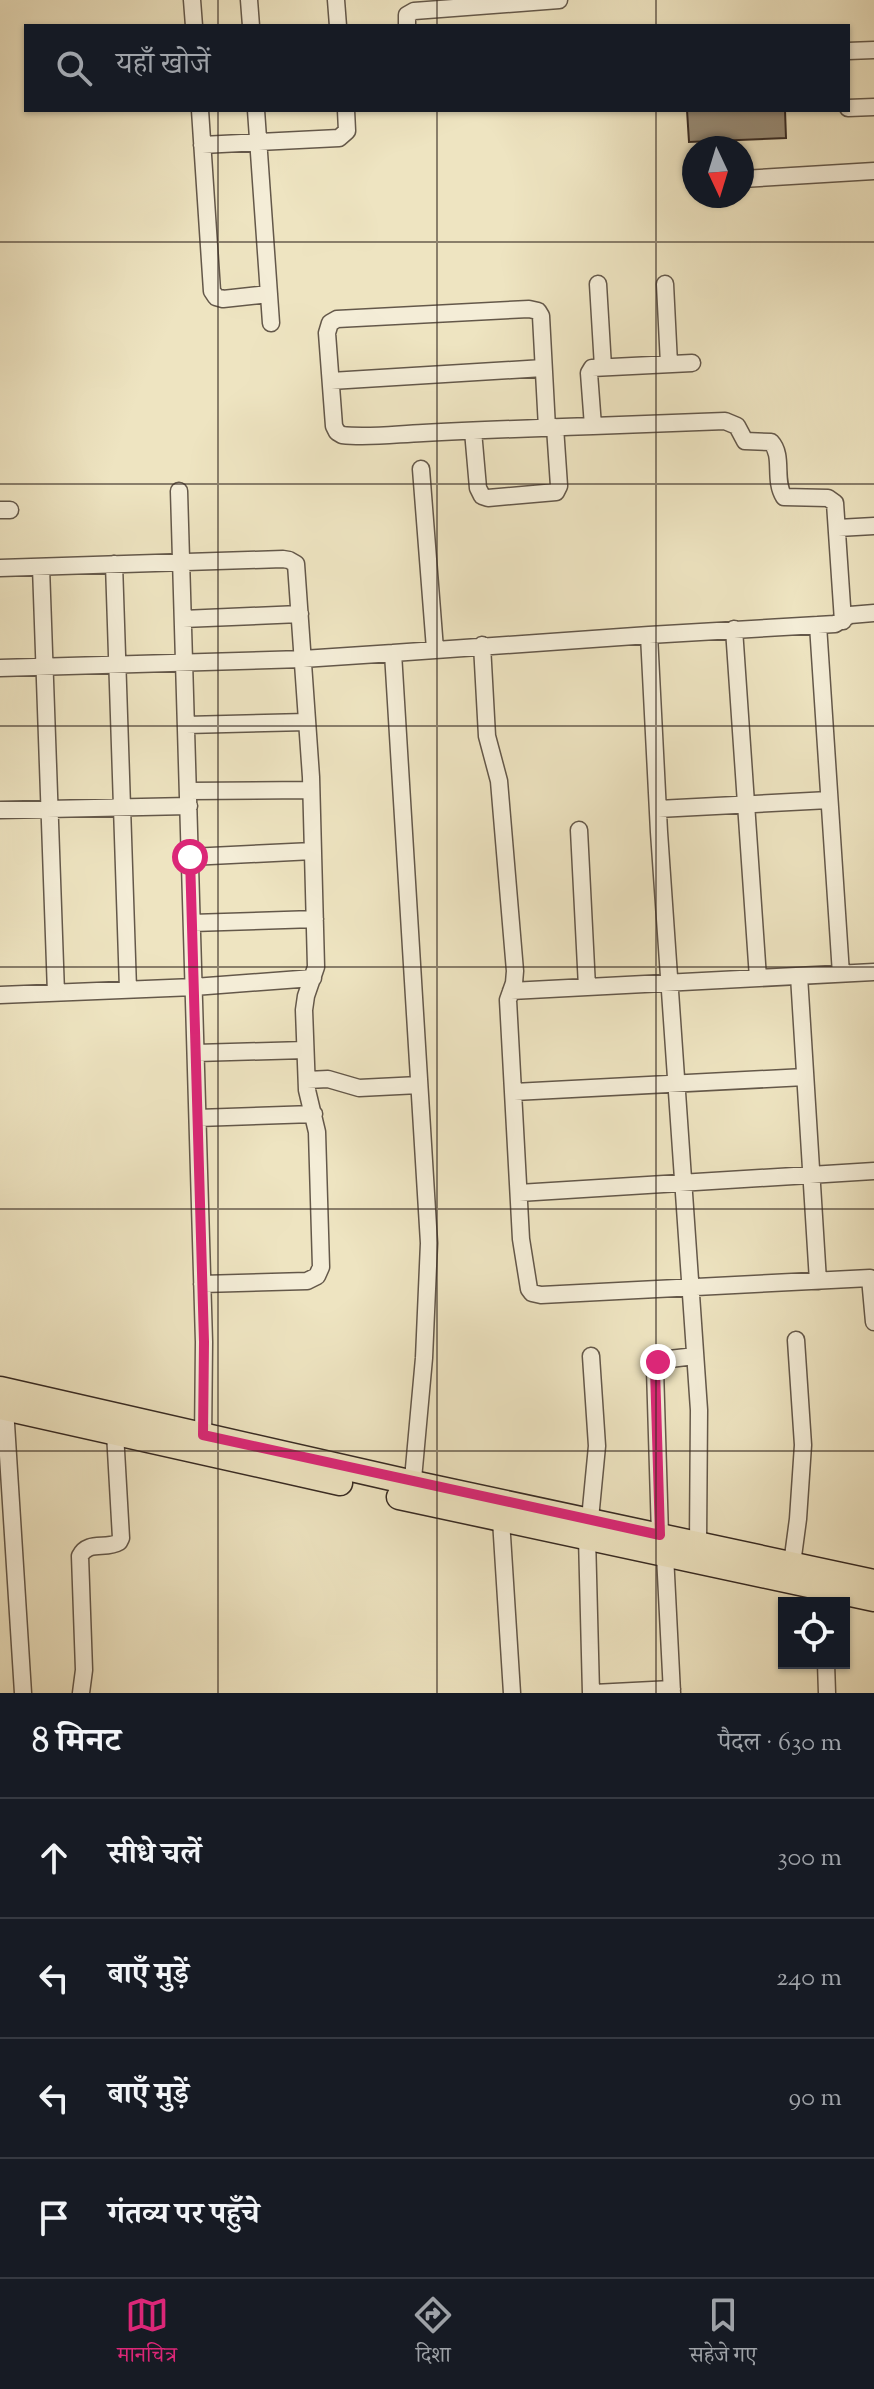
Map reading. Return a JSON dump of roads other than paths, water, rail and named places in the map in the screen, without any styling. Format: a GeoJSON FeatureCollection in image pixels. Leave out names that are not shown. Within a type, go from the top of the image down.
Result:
{"type":"FeatureCollection","features":[{"type":"Feature","properties":{"kind":"main road"},"geometry":{"type":"LineString","coordinates":[[2,1401],[115,1433],[202,1444]]}},
{"type":"Feature","properties":{"kind":"main road"},"geometry":{"type":"LineString","coordinates":[[2,1401],[663,1545],[824,1596],[874,1599]]}},
{"type":"Feature","properties":{"kind":"main road"},"geometry":{"type":"LineString","coordinates":[[412,1491],[501,1520],[588,1528]]}},
{"type":"Feature","properties":{"kind":"main road"},"geometry":{"type":"LineString","coordinates":[[663,1545],[698,1544],[874,1582]]}},
{"type":"Feature","properties":{"kind":"street"},"geometry":{"type":"LineString","coordinates":[[192,0],[194,24]]}},
{"type":"Feature","properties":{"kind":"street"},"geometry":{"type":"LineString","coordinates":[[249,0],[251,24]]}},
{"type":"Feature","properties":{"kind":"street"},"geometry":{"type":"LineString","coordinates":[[336,0],[338,24]]}},
{"type":"Feature","properties":{"kind":"street"},"geometry":{"type":"LineString","coordinates":[[408,13],[559,0]]}},
{"type":"Feature","properties":{"kind":"street"},"geometry":{"type":"LineString","coordinates":[[850,51],[874,50]]}},
{"type":"Feature","properties":{"kind":"street"},"geometry":{"type":"LineString","coordinates":[[850,108],[874,107]]}},
{"type":"Feature","properties":{"kind":"street"},"geometry":{"type":"LineString","coordinates":[[200,112],[212,291],[216,297],[223,299],[269,294]]}},
{"type":"Feature","properties":{"kind":"street"},"geometry":{"type":"LineString","coordinates":[[256,112],[271,323]]}},
{"type":"Feature","properties":{"kind":"street"},"geometry":{"type":"LineString","coordinates":[[202,145],[339,138],[347,131],[346,112]]}},
{"type":"Feature","properties":{"kind":"street"},"geometry":{"type":"LineString","coordinates":[[754,178],[874,171]]}},
{"type":"Feature","properties":{"kind":"street"},"geometry":{"type":"LineString","coordinates":[[598,284],[603,367]]}},
{"type":"Feature","properties":{"kind":"street"},"geometry":{"type":"LineString","coordinates":[[665,284],[669,364]]}},
{"type":"Feature","properties":{"kind":"street"},"geometry":{"type":"LineString","coordinates":[[473,431],[478,488],[482,496],[556,492],[559,486],[551,428],[543,368],[541,316],[538,311],[337,319],[330,323],[327,333],[334,426],[342,435],[551,428],[696,421],[730,422],[737,426],[745,441],[771,442],[777,452],[779,488],[784,497],[828,498],[833,500],[836,507],[843,621]]}},
{"type":"Feature","properties":{"kind":"street"},"geometry":{"type":"LineString","coordinates":[[593,426],[589,373],[592,368],[692,363]]}},
{"type":"Feature","properties":{"kind":"street"},"geometry":{"type":"LineString","coordinates":[[331,381],[543,368]]}},
{"type":"Feature","properties":{"kind":"street"},"geometry":{"type":"LineString","coordinates":[[421,469],[435,649]]}},
{"type":"Feature","properties":{"kind":"street"},"geometry":{"type":"LineString","coordinates":[[179,491],[198,1118],[202,1444]]}},
{"type":"Feature","properties":{"kind":"street"},"geometry":{"type":"LineString","coordinates":[[838,528],[874,526]]}},
{"type":"Feature","properties":{"kind":"street"},"geometry":{"type":"LineString","coordinates":[[0,568],[283,559],[294,561],[297,568],[311,790],[316,967],[305,1003],[305,1050],[309,1100],[317,1132],[320,1273],[307,1281],[202,1284]]}},
{"type":"Feature","properties":{"kind":"street"},"geometry":{"type":"LineString","coordinates":[[114,564],[128,989]]}},
{"type":"Feature","properties":{"kind":"street"},"geometry":{"type":"LineString","coordinates":[[41,567],[56,993]]}},
{"type":"Feature","properties":{"kind":"street"},"geometry":{"type":"LineString","coordinates":[[0,668],[303,659],[835,624],[850,615],[874,613]]}},
{"type":"Feature","properties":{"kind":"street"},"geometry":{"type":"LineString","coordinates":[[183,619],[300,614]]}},
{"type":"Feature","properties":{"kind":"street"},"geometry":{"type":"LineString","coordinates":[[818,625],[841,974]]}},
{"type":"Feature","properties":{"kind":"street"},"geometry":{"type":"LineString","coordinates":[[734,629],[758,978]]}},
{"type":"Feature","properties":{"kind":"street"},"geometry":{"type":"LineString","coordinates":[[649,635],[695,1356],[700,1457],[698,1544]]}},
{"type":"Feature","properties":{"kind":"street"},"geometry":{"type":"LineString","coordinates":[[482,645],[487,736],[499,781],[515,971],[508,1000],[521,1239],[527,1284],[532,1293],[870,1278],[874,1322]]}},
{"type":"Feature","properties":{"kind":"street"},"geometry":{"type":"LineString","coordinates":[[393,653],[430,1265],[412,1491]]}},
{"type":"Feature","properties":{"kind":"street"},"geometry":{"type":"LineString","coordinates":[[186,725],[307,722]]}},
{"type":"Feature","properties":{"kind":"street"},"geometry":{"type":"LineString","coordinates":[[0,810],[122,808],[188,799],[311,790]]}},
{"type":"Feature","properties":{"kind":"street"},"geometry":{"type":"LineString","coordinates":[[658,809],[829,800]]}},
{"type":"Feature","properties":{"kind":"street"},"geometry":{"type":"LineString","coordinates":[[579,830],[587,987]]}},
{"type":"Feature","properties":{"kind":"street"},"geometry":{"type":"LineString","coordinates":[[190,857],[313,851]]}},
{"type":"Feature","properties":{"kind":"street"},"geometry":{"type":"LineString","coordinates":[[192,923],[315,919]]}},
{"type":"Feature","properties":{"kind":"street"},"geometry":{"type":"LineString","coordinates":[[511,991],[874,972]]}},
{"type":"Feature","properties":{"kind":"street"},"geometry":{"type":"LineString","coordinates":[[799,976],[818,1281]]}},
{"type":"Feature","properties":{"kind":"street"},"geometry":{"type":"LineString","coordinates":[[0,995],[194,987],[313,978]]}},
{"type":"Feature","properties":{"kind":"street"},"geometry":{"type":"LineString","coordinates":[[196,1053],[305,1050]]}},
{"type":"Feature","properties":{"kind":"street"},"geometry":{"type":"LineString","coordinates":[[514,1092],[805,1077]]}},
{"type":"Feature","properties":{"kind":"street"},"geometry":{"type":"LineString","coordinates":[[307,1080],[328,1079],[359,1088],[419,1085]]}},
{"type":"Feature","properties":{"kind":"street"},"geometry":{"type":"LineString","coordinates":[[198,1118],[314,1114]]}},
{"type":"Feature","properties":{"kind":"street"},"geometry":{"type":"LineString","coordinates":[[519,1193],[874,1171]]}},
{"type":"Feature","properties":{"kind":"street"},"geometry":{"type":"LineString","coordinates":[[792,1564],[803,1457],[796,1340]]}},
{"type":"Feature","properties":{"kind":"street"},"geometry":{"type":"LineString","coordinates":[[591,1356],[597,1446],[595,1487],[588,1528],[592,1693],[672,1691],[655,1369],[661,1360],[695,1356]]}},
{"type":"Feature","properties":{"kind":"street"},"geometry":{"type":"LineString","coordinates":[[2,1401],[23,1693]]}},
{"type":"Feature","properties":{"kind":"street"},"geometry":{"type":"LineString","coordinates":[[81,1693],[84,1670],[80,1556],[89,1546],[113,1546],[121,1538],[115,1433]]}},
{"type":"Feature","properties":{"kind":"street"},"geometry":{"type":"LineString","coordinates":[[501,1520],[512,1693]]}},
{"type":"Feature","properties":{"kind":"street"},"geometry":{"type":"LineString","coordinates":[[826,1669],[827,1693]]}}]}
